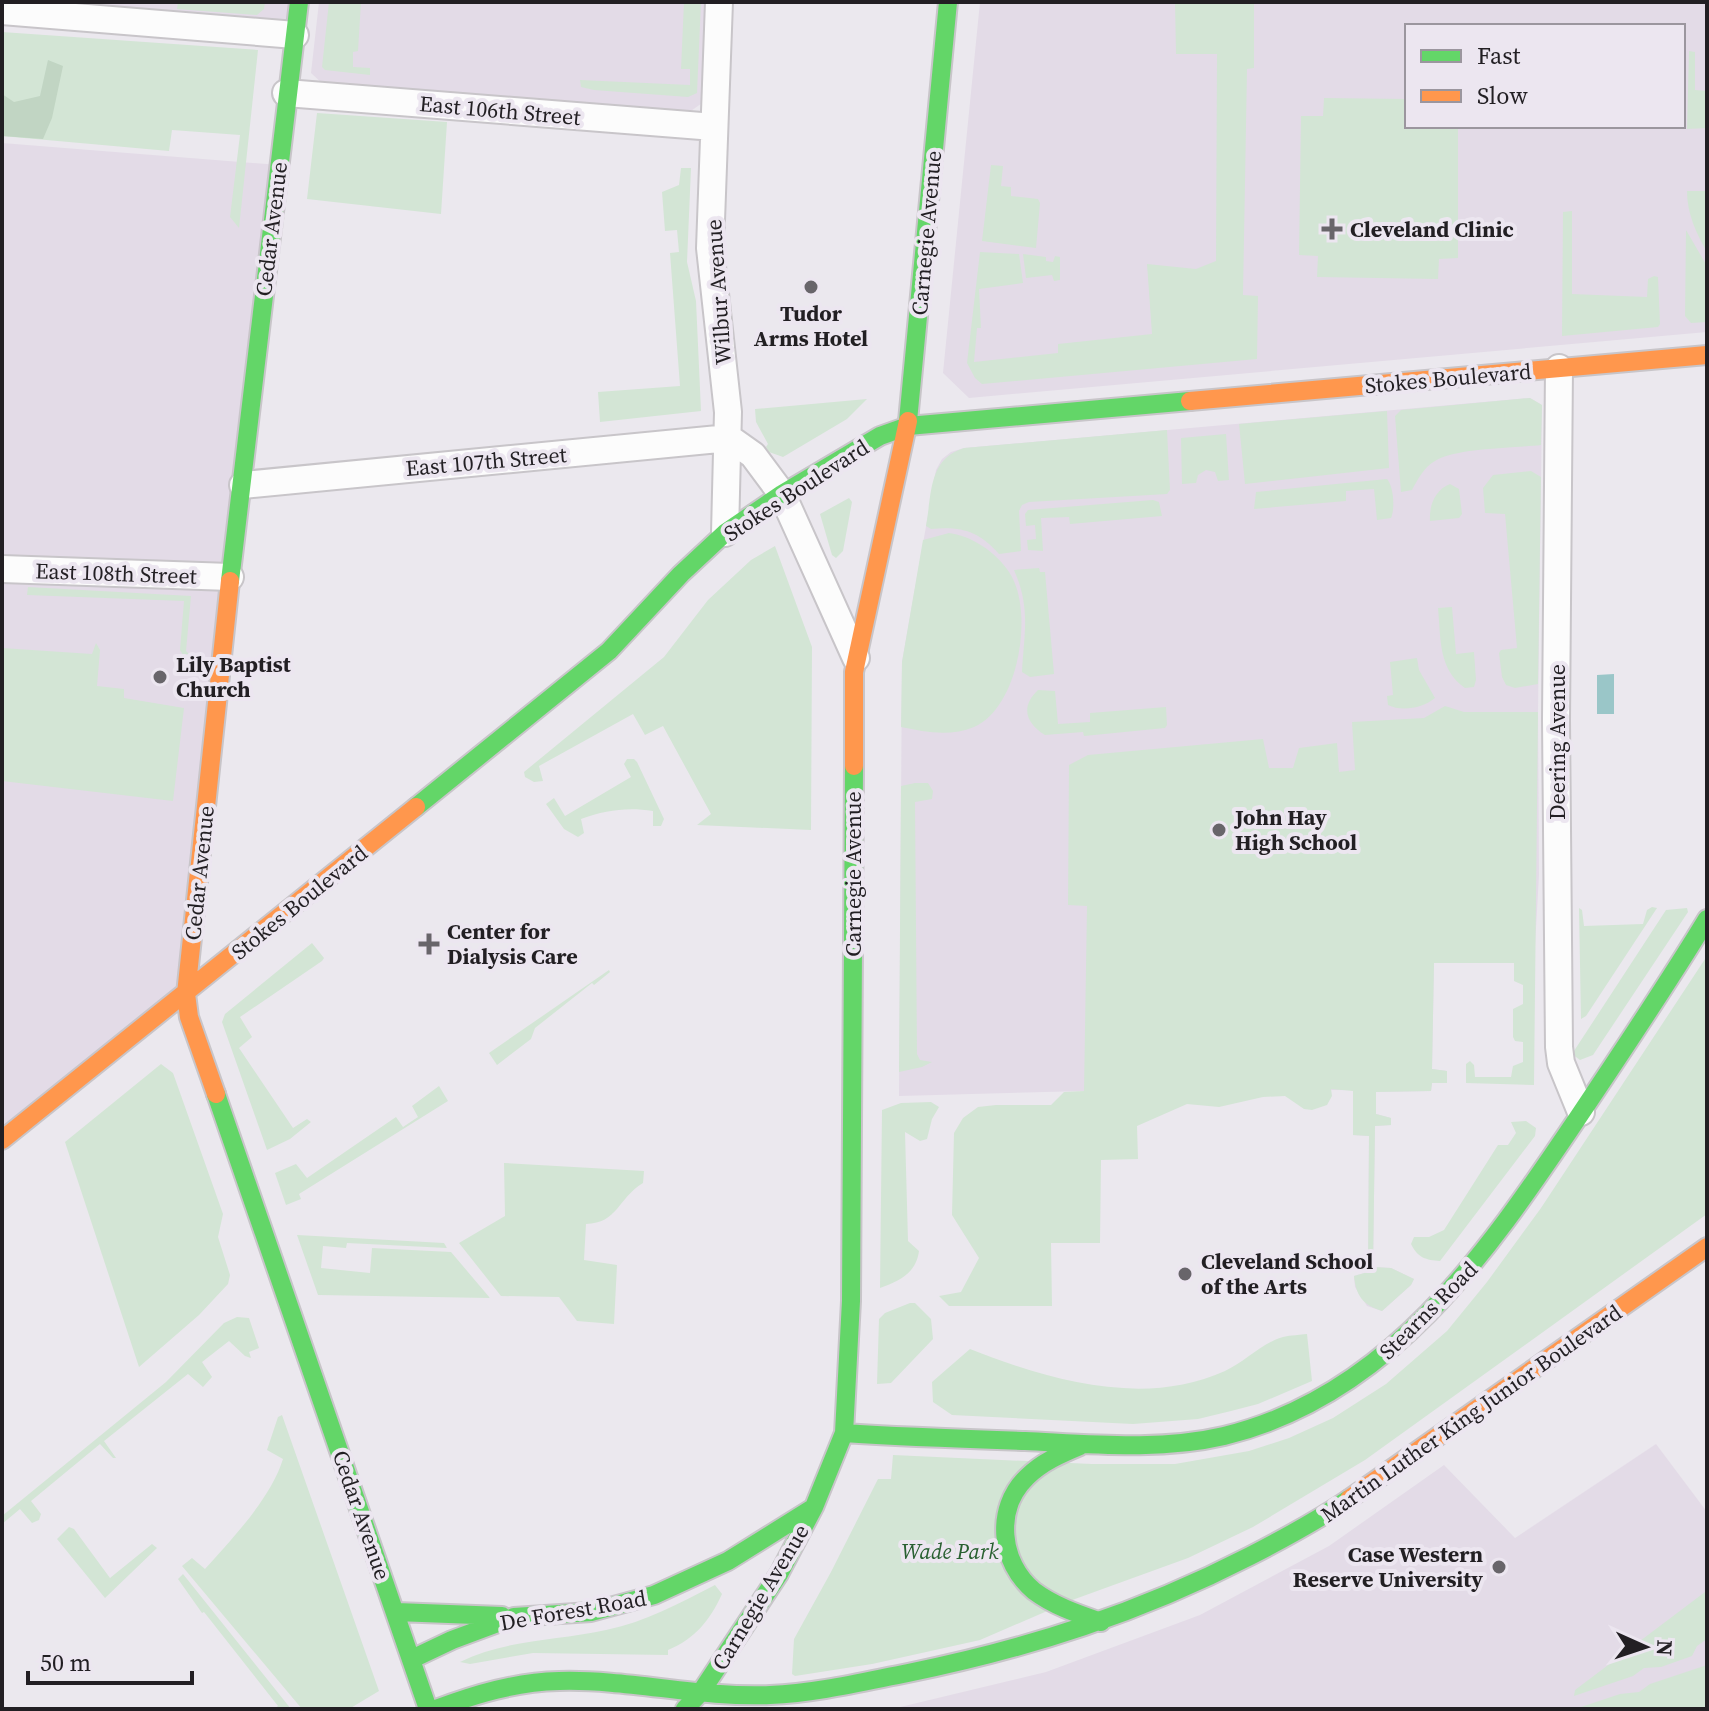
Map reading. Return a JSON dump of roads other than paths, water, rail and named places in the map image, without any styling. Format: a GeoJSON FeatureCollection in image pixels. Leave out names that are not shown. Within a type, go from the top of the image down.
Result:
{"type":"FeatureCollection","features":[{"type":"Feature","properties":{"kind":"main road","name":"Cedar Avenue"},"geometry":{"type":"LineString","coordinates":[[299,2],[230,577],[186,994],[189,1017],[428,1709]]}},
{"type":"Feature","properties":{"kind":"main road","name":"Carnegie Avenue"},"geometry":{"type":"LineString","coordinates":[[685,1709],[701,1692],[779,1574],[814,1507],[844,1433],[851,1301],[856,658],[908,426],[948,2]]}},
{"type":"Feature","properties":{"kind":"main road","name":"Stokes Boulevard"},"geometry":{"type":"LineString","coordinates":[[3,1138],[609,651],[681,574],[725,533],[782,494],[880,436],[908,426],[1707,355]]}},
{"type":"Feature","properties":{"kind":"main road","name":"Stearns Road"},"geometry":{"type":"LineString","coordinates":[[844,1433],[1085,1444],[1184,1443],[1267,1424],[1311,1405],[1371,1368],[1405,1340],[1466,1275],[1523,1200],[1707,919]]}},
{"type":"Feature","properties":{"kind":"main road","name":"Martin Luther King Junior Boulevard"},"geometry":{"type":"LineString","coordinates":[[436,1709],[479,1692],[531,1682],[572,1681],[770,1695],[830,1689],[995,1655],[1101,1622],[1211,1577],[1322,1516],[1384,1476],[1707,1247]]}},
{"type":"Feature","properties":{"kind":"main road"},"geometry":{"type":"LineString","coordinates":[[1085,1444],[1049,1460],[1024,1479],[1011,1496],[1005,1535],[1008,1554],[1025,1582],[1057,1606],[1101,1622]]}},
{"type":"Feature","properties":{"kind":"main road","name":"De Forest Road"},"geometry":{"type":"LineString","coordinates":[[412,1659],[514,1617],[591,1612],[654,1595],[728,1561],[814,1507]]}},
{"type":"Feature","properties":{"kind":"main road"},"geometry":{"type":"LineString","coordinates":[[396,1612],[514,1617]]}},
{"type":"Feature","properties":{"kind":"street","name":"Wilbur Avenue"},"geometry":{"type":"LineString","coordinates":[[719,2],[710,248],[729,438],[725,533]]}},
{"type":"Feature","properties":{"kind":"street"},"geometry":{"type":"LineString","coordinates":[[2,11],[295,35]]}},
{"type":"Feature","properties":{"kind":"street","name":"East 106th Street"},"geometry":{"type":"LineString","coordinates":[[286,93],[714,127]]}},
{"type":"Feature","properties":{"kind":"street","name":"Deering Avenue"},"geometry":{"type":"LineString","coordinates":[[1559,368],[1556,720],[1559,1047],[1561,1063],[1581,1112]]}},
{"type":"Feature","properties":{"kind":"street"},"geometry":{"type":"LineString","coordinates":[[729,438],[753,455],[782,494],[856,658]]}},
{"type":"Feature","properties":{"kind":"street","name":"East 107th Street"},"geometry":{"type":"LineString","coordinates":[[243,485],[729,438]]}},
{"type":"Feature","properties":{"kind":"street","name":"East 108th Street"},"geometry":{"type":"LineString","coordinates":[[2,569],[230,577]]}},
{"type":"Feature","properties":{"kind":"water"},"geometry":{"type":"Polygon","coordinates":[[[1614,674],[1614,714],[1597,714],[1597,675],[1614,674]]]}},
{"type":"Feature","properties":{"kind":"place","name":"Cleveland Clinic"},"geometry":{"type":"Point","coordinates":[1332,229]}},
{"type":"Feature","properties":{"kind":"place","name":"Tudor Arms Hotel"},"geometry":{"type":"Point","coordinates":[811,287]}},
{"type":"Feature","properties":{"kind":"place","name":"Lily Baptist Church"},"geometry":{"type":"Point","coordinates":[160,677]}},
{"type":"Feature","properties":{"kind":"place","name":"John Hay High School"},"geometry":{"type":"Point","coordinates":[1219,830]}},
{"type":"Feature","properties":{"kind":"place","name":"Center for Dialysis Care"},"geometry":{"type":"Point","coordinates":[429,944]}},
{"type":"Feature","properties":{"kind":"place","name":"Cleveland School of the Arts"},"geometry":{"type":"Point","coordinates":[1185,1274]}},
{"type":"Feature","properties":{"kind":"place","name":"Case Western Reserve University"},"geometry":{"type":"Point","coordinates":[1499,1567]}},
{"type":"Feature","properties":{"kind":"park label","name":"Wade Park"},"geometry":{"type":"Point","coordinates":[950,1551]}}]}
